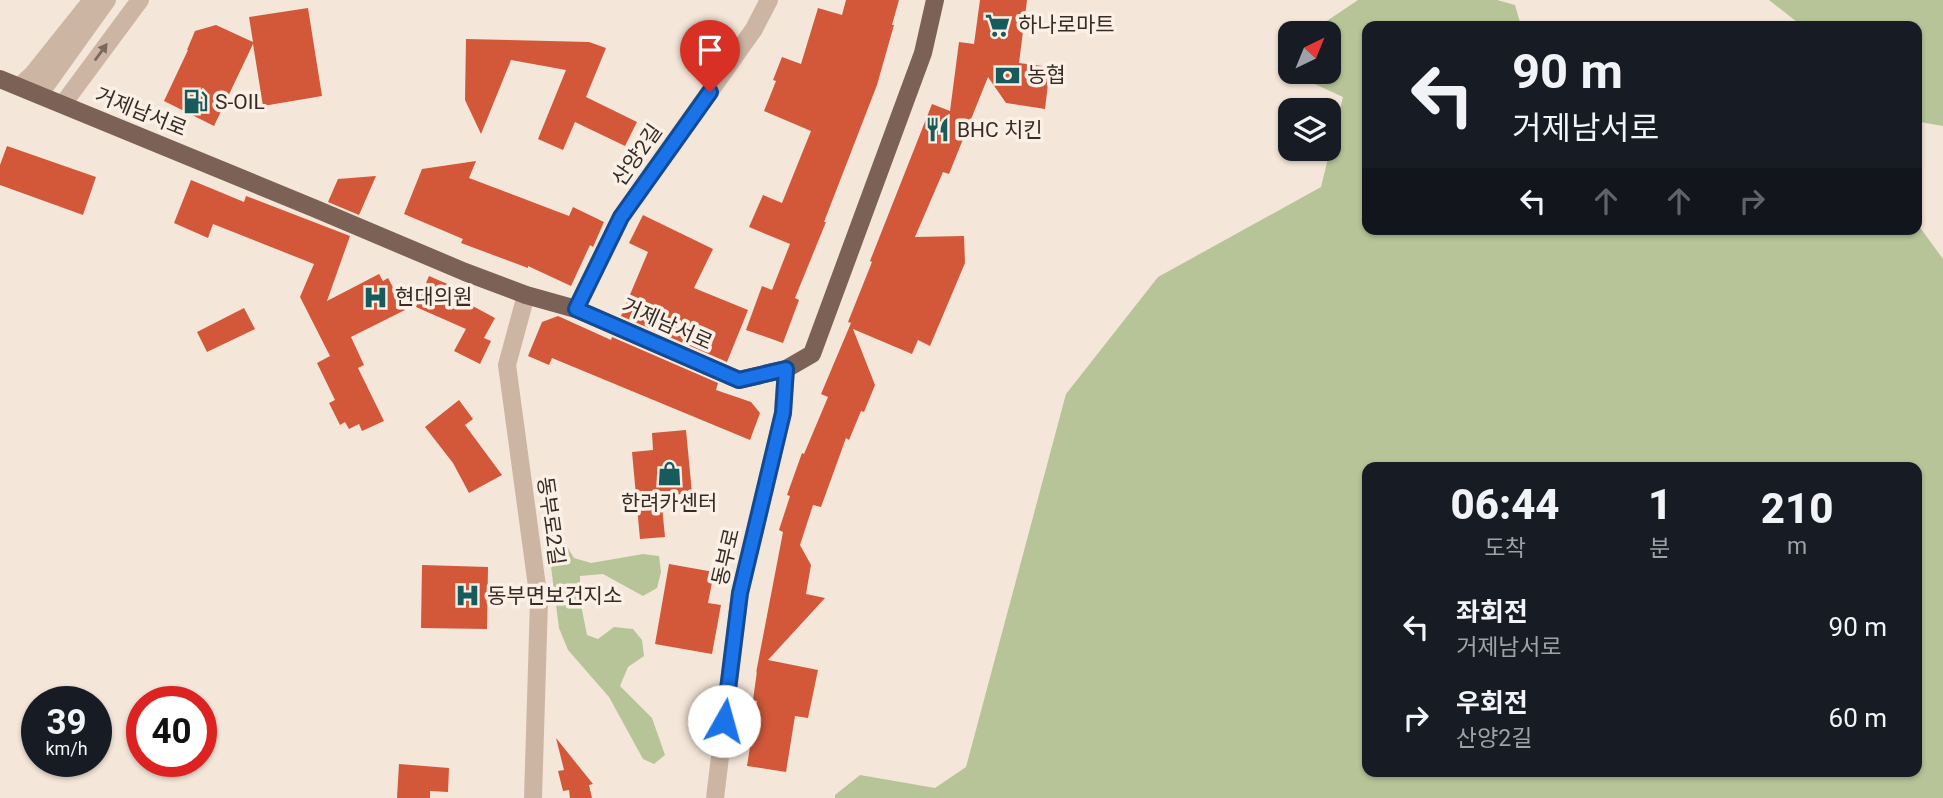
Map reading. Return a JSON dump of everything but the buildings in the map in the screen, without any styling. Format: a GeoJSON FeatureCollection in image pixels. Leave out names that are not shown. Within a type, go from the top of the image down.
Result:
{"type":"FeatureCollection","features":[{"type":"Feature","properties":{"kind":"main road","name":"거제남서로"},"geometry":{"type":"LineString","coordinates":[[11,83],[464,272],[526,295],[576,309],[739,380],[786,369],[812,354],[923,53],[935,0]]}},
{"type":"Feature","properties":{"kind":"street"},"geometry":{"type":"LineString","coordinates":[[11,83],[32,75],[92,0]]}},
{"type":"Feature","properties":{"kind":"street"},"geometry":{"type":"LineString","coordinates":[[39,95],[107,0]]}},
{"type":"Feature","properties":{"kind":"street"},"geometry":{"type":"LineString","coordinates":[[63,104],[140,0]]}},
{"type":"Feature","properties":{"kind":"street","name":"산양2길"},"geometry":{"type":"LineString","coordinates":[[576,309],[621,217],[754,29],[769,0]]}},
{"type":"Feature","properties":{"kind":"street","name":"동부로2길"},"geometry":{"type":"LineString","coordinates":[[526,295],[507,365],[539,601],[533,798]]}},
{"type":"Feature","properties":{"kind":"street","name":"동부로"},"geometry":{"type":"LineString","coordinates":[[715,798],[740,593],[783,413],[786,369]]}},
{"type":"Feature","properties":{"kind":"green space"},"geometry":{"type":"Polygon","coordinates":[[[1358,0],[1497,0],[1515,5],[1520,21],[1362,21],[1362,235],[1922,235],[1922,230],[1943,259],[1943,798],[835,798],[835,795],[860,775],[935,788],[966,767],[1066,394],[1158,277],[1321,187],[1327,161],[1341,161],[1343,97],[1315,84],[1341,84],[1341,21],[1327,21],[1358,0]]]}},
{"type":"Feature","properties":{"kind":"green space"},"geometry":{"type":"Polygon","coordinates":[[[1769,0],[1943,0],[1943,126],[1922,122],[1922,21],[1796,21],[1769,0]]]}},
{"type":"Feature","properties":{"kind":"green space"},"geometry":{"type":"Polygon","coordinates":[[[552,518],[560,525],[563,540],[574,558],[591,563],[643,554],[659,556],[661,572],[657,588],[643,596],[603,574],[580,576],[580,600],[587,635],[598,639],[614,627],[633,629],[642,640],[644,656],[628,667],[620,686],[652,718],[665,755],[654,764],[643,759],[609,697],[568,650],[559,628],[545,521],[552,518]]]}},
{"type":"Feature","properties":{"kind":"place","name":"하나로마트"},"geometry":{"type":"Point","coordinates":[998,25]}},
{"type":"Feature","properties":{"kind":"place","name":"농협"},"geometry":{"type":"Point","coordinates":[1007,75]}},
{"type":"Feature","properties":{"kind":"place","name":"S-OIL"},"geometry":{"type":"Point","coordinates":[195,102]}},
{"type":"Feature","properties":{"kind":"place","name":"BHC 치킨"},"geometry":{"type":"Point","coordinates":[937,130]}},
{"type":"Feature","properties":{"kind":"place","name":"현대의원"},"geometry":{"type":"Point","coordinates":[375,297]}},
{"type":"Feature","properties":{"kind":"place","name":"한려카센터"},"geometry":{"type":"Point","coordinates":[669,474]}},
{"type":"Feature","properties":{"kind":"place","name":"동부면보건지소"},"geometry":{"type":"Point","coordinates":[467,596]}},
{"type":"Feature","properties":{"kind":"route"},"geometry":{"type":"LineString","coordinates":[[710,92],[621,217],[576,309],[739,380],[786,369],[783,413],[740,593],[724,721]]}}]}
